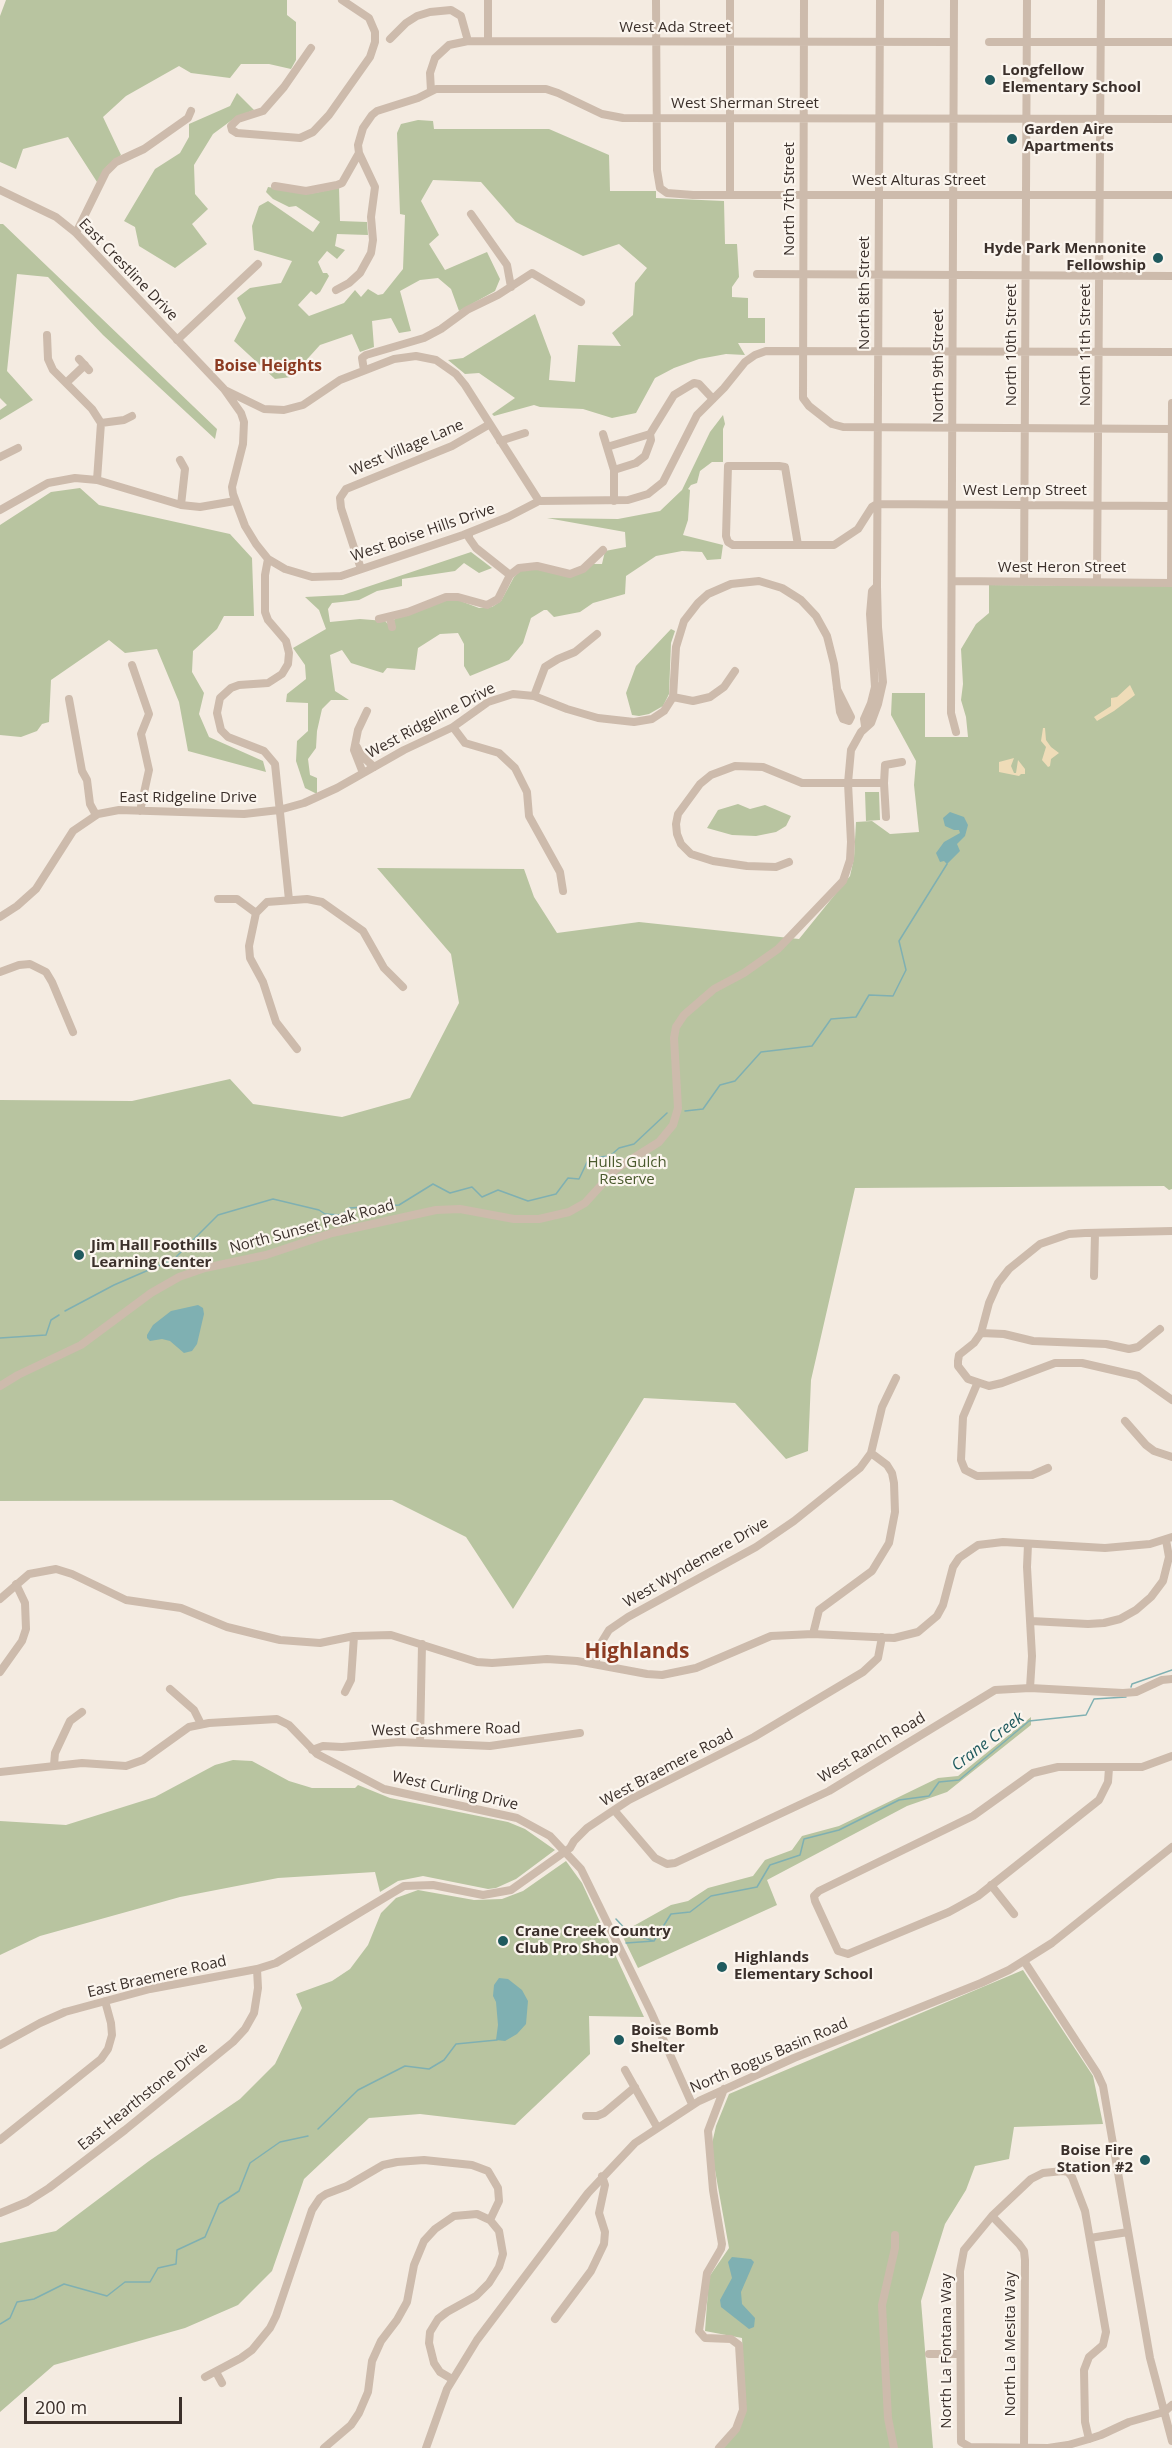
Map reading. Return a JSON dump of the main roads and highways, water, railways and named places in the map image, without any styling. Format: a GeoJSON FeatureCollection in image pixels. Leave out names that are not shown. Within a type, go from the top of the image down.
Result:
{"type":"FeatureCollection","features":[{"type":"Feature","properties":{"kind":"water"},"geometry":{"type":"Polygon","coordinates":[[[950,812],[964,817],[968,825],[965,836],[957,844],[960,851],[947,864],[944,861],[940,862],[936,853],[944,842],[960,833],[959,830],[945,826],[943,818],[950,812]]]}},
{"type":"Feature","properties":{"kind":"water"},"geometry":{"type":"Polygon","coordinates":[[[198,1305],[203,1308],[204,1314],[197,1344],[192,1351],[184,1353],[170,1341],[162,1339],[150,1341],[147,1338],[153,1325],[171,1311],[198,1305]]]}},
{"type":"Feature","properties":{"kind":"water"},"geometry":{"type":"Polygon","coordinates":[[[499,1978],[508,1979],[522,1990],[528,2001],[526,2024],[517,2034],[505,2041],[496,2040],[498,2025],[496,2002],[493,1996],[494,1985],[499,1978]]]}},
{"type":"Feature","properties":{"kind":"water"},"geometry":{"type":"Polygon","coordinates":[[[732,2257],[751,2259],[754,2262],[741,2292],[742,2304],[755,2318],[754,2327],[749,2329],[721,2307],[720,2300],[732,2278],[728,2262],[732,2257]]]}},
{"type":"Feature","properties":{"kind":"waterway"},"geometry":{"type":"LineString","coordinates":[[685,1111],[703,1109],[720,1085],[735,1081],[761,1052],[812,1046],[831,1019],[856,1017],[869,995],[893,996],[906,970],[899,941],[947,864]]}},
{"type":"Feature","properties":{"kind":"waterway"},"geometry":{"type":"LineString","coordinates":[[65,1311],[114,1285],[174,1259],[218,1215],[273,1199],[319,1210],[325,1214],[342,1215],[349,1208],[399,1205],[433,1184],[450,1193],[472,1187],[482,1197],[498,1190],[528,1201],[556,1194],[568,1178],[579,1179],[589,1158],[610,1156],[619,1148],[634,1144],[667,1113]]}},
{"type":"Feature","properties":{"kind":"waterway"},"geometry":{"type":"LineString","coordinates":[[0,1338],[46,1335],[51,1320],[59,1315]]}},
{"type":"Feature","properties":{"kind":"waterway","name":"Crane Creek"},"geometry":{"type":"LineString","coordinates":[[1131,1687],[1132,1684],[1172,1670]]}},
{"type":"Feature","properties":{"kind":"waterway","name":"Crane Creek"},"geometry":{"type":"LineString","coordinates":[[626,1943],[654,1941],[671,1914],[690,1912],[711,1896],[757,1887],[770,1865],[800,1855],[804,1839],[839,1830],[899,1800],[929,1796],[939,1782],[959,1780],[1029,1721],[1086,1715],[1094,1699],[1126,1697]]}},
{"type":"Feature","properties":{"kind":"waterway"},"geometry":{"type":"LineString","coordinates":[[616,1919],[628,1932],[653,1941]]}},
{"type":"Feature","properties":{"kind":"waterway","name":"Crane Creek"},"geometry":{"type":"LineString","coordinates":[[591,1948],[609,1946]]}},
{"type":"Feature","properties":{"kind":"waterway","name":"Crane Creek"},"geometry":{"type":"LineString","coordinates":[[318,2129],[358,2090],[405,2066],[429,2069],[444,2060],[456,2044],[497,2040]]}},
{"type":"Feature","properties":{"kind":"waterway","name":"Crane Creek"},"geometry":{"type":"LineString","coordinates":[[0,2324],[10,2318],[17,2302],[34,2299],[64,2284],[107,2296],[125,2282],[150,2282],[158,2268],[176,2264],[177,2250],[205,2237],[219,2204],[239,2191],[250,2163],[280,2142],[308,2136]]}},
{"type":"Feature","properties":{"kind":"place","name":"Longfellow Elementary School"},"geometry":{"type":"Point","coordinates":[990,80]}},
{"type":"Feature","properties":{"kind":"place","name":"Garden Aire Apartments"},"geometry":{"type":"Point","coordinates":[1012,139]}},
{"type":"Feature","properties":{"kind":"place","name":"Hyde Park Mennonite Fellowship"},"geometry":{"type":"Point","coordinates":[1158,258]}},
{"type":"Feature","properties":{"kind":"place","name":"Jim Hall Foothills Learning Center"},"geometry":{"type":"Point","coordinates":[79,1255]}},
{"type":"Feature","properties":{"kind":"place","name":"Crane Creek Country Club Pro Shop"},"geometry":{"type":"Point","coordinates":[503,1941]}},
{"type":"Feature","properties":{"kind":"place","name":"Highlands Elementary School"},"geometry":{"type":"Point","coordinates":[722,1967]}},
{"type":"Feature","properties":{"kind":"place","name":"Boise Bomb Shelter"},"geometry":{"type":"Point","coordinates":[619,2040]}},
{"type":"Feature","properties":{"kind":"place","name":"Boise Fire Station #2"},"geometry":{"type":"Point","coordinates":[1145,2160]}},
{"type":"Feature","properties":{"kind":"district","name":"Boise Heights"},"geometry":{"type":"Point","coordinates":[268,366]}},
{"type":"Feature","properties":{"kind":"district","name":"Highlands"},"geometry":{"type":"Point","coordinates":[637,1652]}},
{"type":"Feature","properties":{"kind":"park label","name":"Hulls Gulch Reserve"},"geometry":{"type":"Point","coordinates":[627,1172]}}]}
